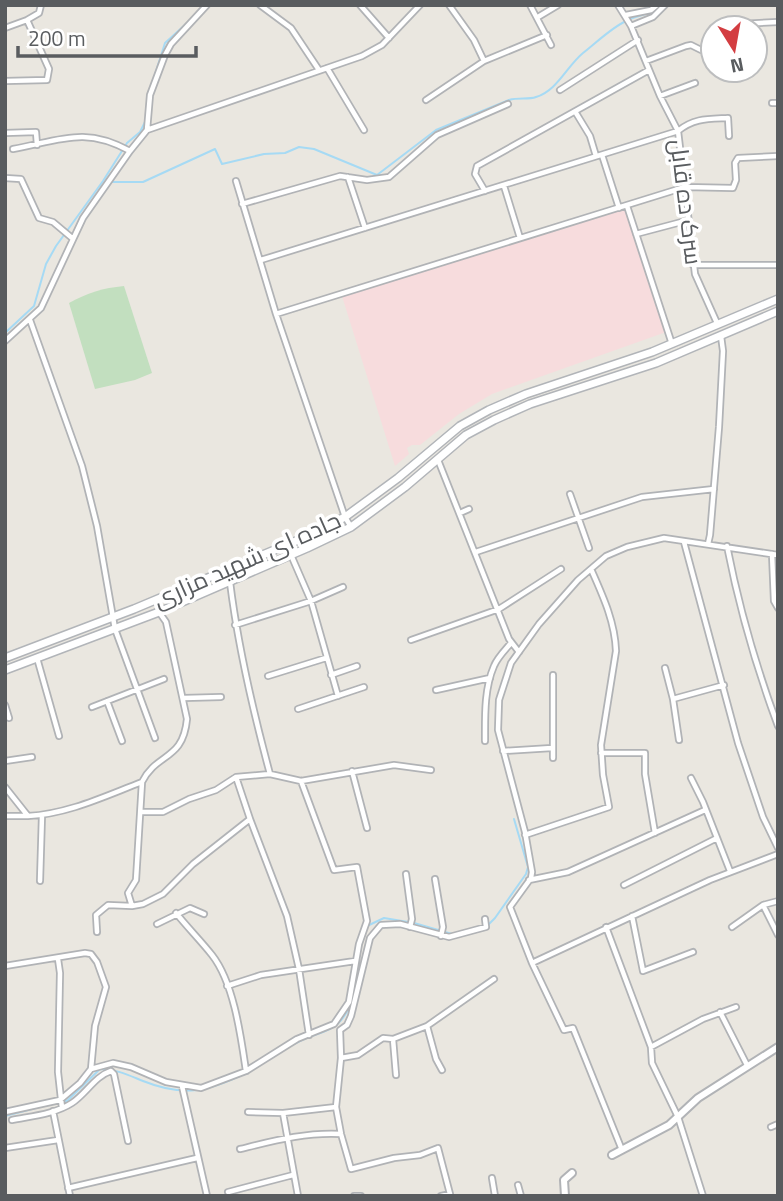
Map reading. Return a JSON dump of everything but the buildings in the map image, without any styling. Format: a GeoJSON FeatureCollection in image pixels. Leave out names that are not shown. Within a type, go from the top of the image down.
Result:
{"type":"FeatureCollection","features":[{"type":"Feature","properties":{"kind":"main road","name":"جاده ای شهید مزاری"},"geometry":{"type":"LineString","coordinates":[[5,658],[115,617],[303,538],[345,517],[398,478],[460,426],[489,410],[526,394],[672,344],[778,299]]}},
{"type":"Feature","properties":{"kind":"main road","name":"جاده ای شهید مزاری"},"geometry":{"type":"LineString","coordinates":[[5,670],[159,612],[351,527],[466,435],[494,420],[530,404],[656,363],[778,311]]}},
{"type":"Feature","properties":{"kind":"main road"},"geometry":{"type":"LineString","coordinates":[[597,371],[601,380]]}},
{"type":"Feature","properties":{"kind":"street"},"geometry":{"type":"LineString","coordinates":[[5,27],[27,20],[38,13],[41,5]]}},
{"type":"Feature","properties":{"kind":"street"},"geometry":{"type":"LineString","coordinates":[[147,130],[150,95],[164,55],[207,5]]}},
{"type":"Feature","properties":{"kind":"street"},"geometry":{"type":"LineString","coordinates":[[260,5],[291,28],[319,71]]}},
{"type":"Feature","properties":{"kind":"street"},"geometry":{"type":"LineString","coordinates":[[360,5],[389,38]]}},
{"type":"Feature","properties":{"kind":"street"},"geometry":{"type":"LineString","coordinates":[[5,341],[41,308],[83,218],[147,130],[362,56],[382,45],[420,5]]}},
{"type":"Feature","properties":{"kind":"street"},"geometry":{"type":"LineString","coordinates":[[449,5],[474,40],[484,61]]}},
{"type":"Feature","properties":{"kind":"street"},"geometry":{"type":"LineString","coordinates":[[530,5],[551,45]]}},
{"type":"Feature","properties":{"kind":"street"},"geometry":{"type":"LineString","coordinates":[[538,17],[558,5]]}},
{"type":"Feature","properties":{"kind":"street","name":"سرک ده قابل"},"geometry":{"type":"LineString","coordinates":[[618,5],[638,40],[660,96],[678,131],[693,265],[717,324]]}},
{"type":"Feature","properties":{"kind":"street"},"geometry":{"type":"LineString","coordinates":[[626,15],[651,10],[657,5]]}},
{"type":"Feature","properties":{"kind":"street"},"geometry":{"type":"LineString","coordinates":[[631,26],[653,17],[665,5]]}},
{"type":"Feature","properties":{"kind":"street"},"geometry":{"type":"LineString","coordinates":[[5,81],[49,78],[49,69],[27,20]]}},
{"type":"Feature","properties":{"kind":"street"},"geometry":{"type":"LineString","coordinates":[[426,100],[484,61],[547,35]]}},
{"type":"Feature","properties":{"kind":"street"},"geometry":{"type":"LineString","coordinates":[[560,90],[638,40]]}},
{"type":"Feature","properties":{"kind":"street"},"geometry":{"type":"LineString","coordinates":[[646,61],[686,46],[699,49]]}},
{"type":"Feature","properties":{"kind":"street"},"geometry":{"type":"LineString","coordinates":[[327,68],[363,130]]}},
{"type":"Feature","properties":{"kind":"street"},"geometry":{"type":"LineString","coordinates":[[485,191],[475,174],[477,166],[649,70]]}},
{"type":"Feature","properties":{"kind":"street"},"geometry":{"type":"LineString","coordinates":[[660,96],[695,83]]}},
{"type":"Feature","properties":{"kind":"street"},"geometry":{"type":"LineString","coordinates":[[242,204],[340,176],[367,180],[389,177],[437,135],[508,104]]}},
{"type":"Feature","properties":{"kind":"street"},"geometry":{"type":"LineString","coordinates":[[575,112],[590,136],[596,156]]}},
{"type":"Feature","properties":{"kind":"street"},"geometry":{"type":"LineString","coordinates":[[261,260],[678,131],[698,119],[728,118],[729,136]]}},
{"type":"Feature","properties":{"kind":"street"},"geometry":{"type":"LineString","coordinates":[[5,133],[36,132],[37,145]]}},
{"type":"Feature","properties":{"kind":"street"},"geometry":{"type":"LineString","coordinates":[[13,149],[79,135],[92,135],[115,142],[130,151]]}},
{"type":"Feature","properties":{"kind":"street"},"geometry":{"type":"LineString","coordinates":[[602,155],[619,208]]}},
{"type":"Feature","properties":{"kind":"street"},"geometry":{"type":"LineString","coordinates":[[276,314],[685,187],[733,188],[736,180],[735,163],[738,158],[778,156]]}},
{"type":"Feature","properties":{"kind":"street"},"geometry":{"type":"LineString","coordinates":[[348,177],[365,228]]}},
{"type":"Feature","properties":{"kind":"street"},"geometry":{"type":"LineString","coordinates":[[5,178],[21,179],[39,218],[53,222],[72,238]]}},
{"type":"Feature","properties":{"kind":"street"},"geometry":{"type":"LineString","coordinates":[[236,181],[276,314],[345,517],[351,527]]}},
{"type":"Feature","properties":{"kind":"street"},"geometry":{"type":"LineString","coordinates":[[504,186],[520,238]]}},
{"type":"Feature","properties":{"kind":"street"},"geometry":{"type":"LineString","coordinates":[[627,206],[672,344]]}},
{"type":"Feature","properties":{"kind":"street"},"geometry":{"type":"LineString","coordinates":[[636,234],[689,220]]}},
{"type":"Feature","properties":{"kind":"street"},"geometry":{"type":"LineString","coordinates":[[693,265],[778,265]]}},
{"type":"Feature","properties":{"kind":"street"},"geometry":{"type":"LineString","coordinates":[[30,320],[82,466],[115,617],[115,629],[155,738]]}},
{"type":"Feature","properties":{"kind":"street"},"geometry":{"type":"LineString","coordinates":[[709,540],[723,363],[721,335]]}},
{"type":"Feature","properties":{"kind":"street"},"geometry":{"type":"LineString","coordinates":[[438,460],[511,643],[518,651]]}},
{"type":"Feature","properties":{"kind":"street"},"geometry":{"type":"LineString","coordinates":[[476,552],[642,497],[714,489]]}},
{"type":"Feature","properties":{"kind":"street"},"geometry":{"type":"LineString","coordinates":[[570,494],[589,548]]}},
{"type":"Feature","properties":{"kind":"street"},"geometry":{"type":"LineString","coordinates":[[460,513],[468,509]]}},
{"type":"Feature","properties":{"kind":"street"},"geometry":{"type":"LineString","coordinates":[[622,1151],[573,1028],[564,1030],[532,963],[510,907],[532,872],[498,730],[499,700],[503,682],[518,651],[578,580],[617,551],[653,539],[672,538],[684,542],[709,540],[727,547],[775,554],[774,601],[778,608]]}},
{"type":"Feature","properties":{"kind":"street"},"geometry":{"type":"LineString","coordinates":[[684,542],[738,743],[763,817],[778,848]]}},
{"type":"Feature","properties":{"kind":"street"},"geometry":{"type":"LineString","coordinates":[[727,547],[743,617],[778,726]]}},
{"type":"Feature","properties":{"kind":"street"},"geometry":{"type":"LineString","coordinates":[[291,555],[311,601],[338,696]]}},
{"type":"Feature","properties":{"kind":"street"},"geometry":{"type":"LineString","coordinates":[[411,640],[499,609],[561,569]]}},
{"type":"Feature","properties":{"kind":"street"},"geometry":{"type":"LineString","coordinates":[[525,835],[609,807],[601,752],[616,651],[607,605],[591,569]]}},
{"type":"Feature","properties":{"kind":"street"},"geometry":{"type":"LineString","coordinates":[[230,582],[235,625],[270,774]]}},
{"type":"Feature","properties":{"kind":"street"},"geometry":{"type":"LineString","coordinates":[[235,625],[311,601],[343,587]]}},
{"type":"Feature","properties":{"kind":"street"},"geometry":{"type":"LineString","coordinates":[[132,906],[128,893],[136,880],[142,782],[149,769],[177,750],[186,730],[184,698],[166,622],[159,612]]}},
{"type":"Feature","properties":{"kind":"street"},"geometry":{"type":"LineString","coordinates":[[485,741],[485,707],[490,678],[494,664],[511,643]]}},
{"type":"Feature","properties":{"kind":"street"},"geometry":{"type":"LineString","coordinates":[[37,658],[59,736]]}},
{"type":"Feature","properties":{"kind":"street"},"geometry":{"type":"LineString","coordinates":[[268,676],[326,658]]}},
{"type":"Feature","properties":{"kind":"street"},"geometry":{"type":"LineString","coordinates":[[331,675],[357,666]]}},
{"type":"Feature","properties":{"kind":"street"},"geometry":{"type":"LineString","coordinates":[[665,668],[679,740]]}},
{"type":"Feature","properties":{"kind":"street"},"geometry":{"type":"LineString","coordinates":[[552,758],[553,675]]}},
{"type":"Feature","properties":{"kind":"street"},"geometry":{"type":"LineString","coordinates":[[92,707],[164,678]]}},
{"type":"Feature","properties":{"kind":"street"},"geometry":{"type":"LineString","coordinates":[[436,690],[490,678]]}},
{"type":"Feature","properties":{"kind":"street"},"geometry":{"type":"LineString","coordinates":[[673,699],[724,685]]}},
{"type":"Feature","properties":{"kind":"street"},"geometry":{"type":"LineString","coordinates":[[298,709],[364,687]]}},
{"type":"Feature","properties":{"kind":"street"},"geometry":{"type":"LineString","coordinates":[[184,698],[221,697]]}},
{"type":"Feature","properties":{"kind":"street"},"geometry":{"type":"LineString","coordinates":[[107,701],[122,741]]}},
{"type":"Feature","properties":{"kind":"street"},"geometry":{"type":"LineString","coordinates":[[5,705],[9,718]]}},
{"type":"Feature","properties":{"kind":"street"},"geometry":{"type":"LineString","coordinates":[[503,751],[552,748]]}},
{"type":"Feature","properties":{"kind":"street"},"geometry":{"type":"LineString","coordinates":[[601,752],[645,753],[646,786],[655,833]]}},
{"type":"Feature","properties":{"kind":"street"},"geometry":{"type":"LineString","coordinates":[[5,761],[32,757]]}},
{"type":"Feature","properties":{"kind":"street"},"geometry":{"type":"LineString","coordinates":[[141,812],[163,812],[216,790],[236,777],[270,774],[301,781],[394,765],[431,770]]}},
{"type":"Feature","properties":{"kind":"street"},"geometry":{"type":"LineString","coordinates":[[352,771],[367,828]]}},
{"type":"Feature","properties":{"kind":"street"},"geometry":{"type":"LineString","coordinates":[[236,777],[287,916],[299,969],[309,1035]]}},
{"type":"Feature","properties":{"kind":"street"},"geometry":{"type":"LineString","coordinates":[[691,778],[730,871]]}},
{"type":"Feature","properties":{"kind":"street"},"geometry":{"type":"LineString","coordinates":[[91,1069],[113,1063],[131,1067],[166,1082],[201,1088],[246,1071],[297,1040],[334,1024],[342,1015],[349,1002],[355,961],[367,921],[366,911],[357,867],[334,870],[301,781]]}},
{"type":"Feature","properties":{"kind":"street"},"geometry":{"type":"LineString","coordinates":[[5,816],[42,815],[75,807],[142,782]]}},
{"type":"Feature","properties":{"kind":"street"},"geometry":{"type":"LineString","coordinates":[[5,787],[28,816]]}},
{"type":"Feature","properties":{"kind":"street"},"geometry":{"type":"LineString","coordinates":[[529,880],[568,872],[705,810]]}},
{"type":"Feature","properties":{"kind":"street"},"geometry":{"type":"LineString","coordinates":[[40,881],[42,815]]}},
{"type":"Feature","properties":{"kind":"street"},"geometry":{"type":"LineString","coordinates":[[97,932],[96,915],[103,907],[144,904],[163,894],[193,864],[250,819]]}},
{"type":"Feature","properties":{"kind":"street"},"geometry":{"type":"LineString","coordinates":[[624,885],[717,838]]}},
{"type":"Feature","properties":{"kind":"street"},"geometry":{"type":"LineString","coordinates":[[532,963],[730,871],[778,854]]}},
{"type":"Feature","properties":{"kind":"street"},"geometry":{"type":"LineString","coordinates":[[406,874],[412,919],[410,927]]}},
{"type":"Feature","properties":{"kind":"street"},"geometry":{"type":"LineString","coordinates":[[435,879],[443,927],[441,936]]}},
{"type":"Feature","properties":{"kind":"street"},"geometry":{"type":"LineString","coordinates":[[732,927],[763,905],[778,901]]}},
{"type":"Feature","properties":{"kind":"street"},"geometry":{"type":"LineString","coordinates":[[763,905],[778,935]]}},
{"type":"Feature","properties":{"kind":"street"},"geometry":{"type":"LineString","coordinates":[[157,924],[190,908],[204,914]]}},
{"type":"Feature","properties":{"kind":"street"},"geometry":{"type":"LineString","coordinates":[[176,913],[214,957],[227,986],[237,1015],[246,1071]]}},
{"type":"Feature","properties":{"kind":"street"},"geometry":{"type":"LineString","coordinates":[[632,916],[643,971],[693,952]]}},
{"type":"Feature","properties":{"kind":"street"},"geometry":{"type":"LineString","coordinates":[[441,1196],[450,1194],[438,1148],[420,1155],[394,1158],[351,1169],[336,1107],[341,1058],[340,1030],[347,1025],[351,1016],[373,930],[380,925],[391,923],[441,936],[457,936],[486,927],[485,919]]}},
{"type":"Feature","properties":{"kind":"street"},"geometry":{"type":"LineString","coordinates":[[365,926],[373,930]]}},
{"type":"Feature","properties":{"kind":"street"},"geometry":{"type":"LineString","coordinates":[[606,927],[651,1047],[652,1063],[678,1117],[703,1196]]}},
{"type":"Feature","properties":{"kind":"street"},"geometry":{"type":"LineString","coordinates":[[5,966],[90,954],[103,976],[105,997],[95,1026],[91,1069],[80,1083],[60,1101],[5,1112]]}},
{"type":"Feature","properties":{"kind":"street"},"geometry":{"type":"LineString","coordinates":[[58,959],[62,1108]]}},
{"type":"Feature","properties":{"kind":"street"},"geometry":{"type":"LineString","coordinates":[[227,986],[261,975],[355,961]]}},
{"type":"Feature","properties":{"kind":"street"},"geometry":{"type":"LineString","coordinates":[[341,1058],[358,1055],[383,1038],[393,1039],[427,1026],[494,979]]}},
{"type":"Feature","properties":{"kind":"street"},"geometry":{"type":"LineString","coordinates":[[651,1047],[720,1012],[736,1007]]}},
{"type":"Feature","properties":{"kind":"street"},"geometry":{"type":"LineString","coordinates":[[720,1012],[747,1065]]}},
{"type":"Feature","properties":{"kind":"street"},"geometry":{"type":"LineString","coordinates":[[427,1026],[436,1059],[442,1070]]}},
{"type":"Feature","properties":{"kind":"street"},"geometry":{"type":"LineString","coordinates":[[393,1039],[396,1075]]}},
{"type":"Feature","properties":{"kind":"street"},"geometry":{"type":"LineString","coordinates":[[612,1155],[669,1125],[698,1098],[778,1047]]}},
{"type":"Feature","properties":{"kind":"street"},"geometry":{"type":"LineString","coordinates":[[12,1120],[62,1108],[78,1098],[102,1074],[113,1072],[128,1141]]}},
{"type":"Feature","properties":{"kind":"street"},"geometry":{"type":"LineString","coordinates":[[181,1086],[207,1196]]}},
{"type":"Feature","properties":{"kind":"street"},"geometry":{"type":"LineString","coordinates":[[248,1112],[283,1113],[336,1107]]}},
{"type":"Feature","properties":{"kind":"street"},"geometry":{"type":"LineString","coordinates":[[53,1111],[70,1196]]}},
{"type":"Feature","properties":{"kind":"street"},"geometry":{"type":"LineString","coordinates":[[283,1113],[298,1196]]}},
{"type":"Feature","properties":{"kind":"street"},"geometry":{"type":"LineString","coordinates":[[771,1127],[778,1124]]}},
{"type":"Feature","properties":{"kind":"street"},"geometry":{"type":"LineString","coordinates":[[240,1149],[322,1133],[341,1135]]}},
{"type":"Feature","properties":{"kind":"street"},"geometry":{"type":"LineString","coordinates":[[5,1148],[58,1140]]}},
{"type":"Feature","properties":{"kind":"street"},"geometry":{"type":"LineString","coordinates":[[68,1188],[197,1158]]}},
{"type":"Feature","properties":{"kind":"street"},"geometry":{"type":"LineString","coordinates":[[565,1196],[564,1180],[572,1173]]}},
{"type":"Feature","properties":{"kind":"street"},"geometry":{"type":"LineString","coordinates":[[228,1192],[293,1175]]}},
{"type":"Feature","properties":{"kind":"street"},"geometry":{"type":"LineString","coordinates":[[492,1178],[495,1196]]}},
{"type":"Feature","properties":{"kind":"street"},"geometry":{"type":"LineString","coordinates":[[518,1185],[521,1196]]}},
{"type":"Feature","properties":{"kind":"street"},"geometry":{"type":"LineString","coordinates":[[354,1196],[361,1196]]}},
{"type":"Feature","properties":{"kind":"shaded area"},"geometry":{"type":"Polygon","coordinates":[[[629,207],[669,331],[492,394],[459,414],[420,445],[407,448],[409,454],[395,466],[341,293],[629,207]]]}},
{"type":"Feature","properties":{"kind":"green space"},"geometry":{"type":"Polygon","coordinates":[[[124,286],[152,373],[135,380],[95,389],[69,303],[82,296],[124,286]]]}},
{"type":"Feature","properties":{"kind":"waterway"},"geometry":{"type":"LineString","coordinates":[[111,182],[143,182],[215,149],[222,164],[264,154],[285,153],[299,147],[314,149],[377,175],[436,130],[509,100],[533,98],[543,94],[556,84],[577,58],[609,32],[660,5]]}},
{"type":"Feature","properties":{"kind":"waterway"},"geometry":{"type":"LineString","coordinates":[[151,87],[165,43],[186,24]]}},
{"type":"Feature","properties":{"kind":"waterway"},"geometry":{"type":"LineString","coordinates":[[146,115],[147,103]]}},
{"type":"Feature","properties":{"kind":"waterway"},"geometry":{"type":"LineString","coordinates":[[5,333],[34,306],[46,264],[56,246],[146,120]]}},
{"type":"Feature","properties":{"kind":"waterway"},"geometry":{"type":"LineString","coordinates":[[488,925],[526,874],[528,867],[514,819]]}},
{"type":"Feature","properties":{"kind":"waterway"},"geometry":{"type":"LineString","coordinates":[[367,926],[384,918],[408,922]]}},
{"type":"Feature","properties":{"kind":"waterway"},"geometry":{"type":"LineString","coordinates":[[414,923],[452,934]]}},
{"type":"Feature","properties":{"kind":"waterway"},"geometry":{"type":"LineString","coordinates":[[355,990],[358,965]]}},
{"type":"Feature","properties":{"kind":"waterway"},"geometry":{"type":"LineString","coordinates":[[249,1071],[292,1045],[337,1024],[343,1019],[353,999]]}},
{"type":"Feature","properties":{"kind":"waterway"},"geometry":{"type":"LineString","coordinates":[[64,1101],[100,1069],[117,1071],[157,1086],[183,1091],[218,1085],[244,1074]]}},
{"type":"Feature","properties":{"kind":"waterway"},"geometry":{"type":"LineString","coordinates":[[5,1116],[51,1104]]}}]}
